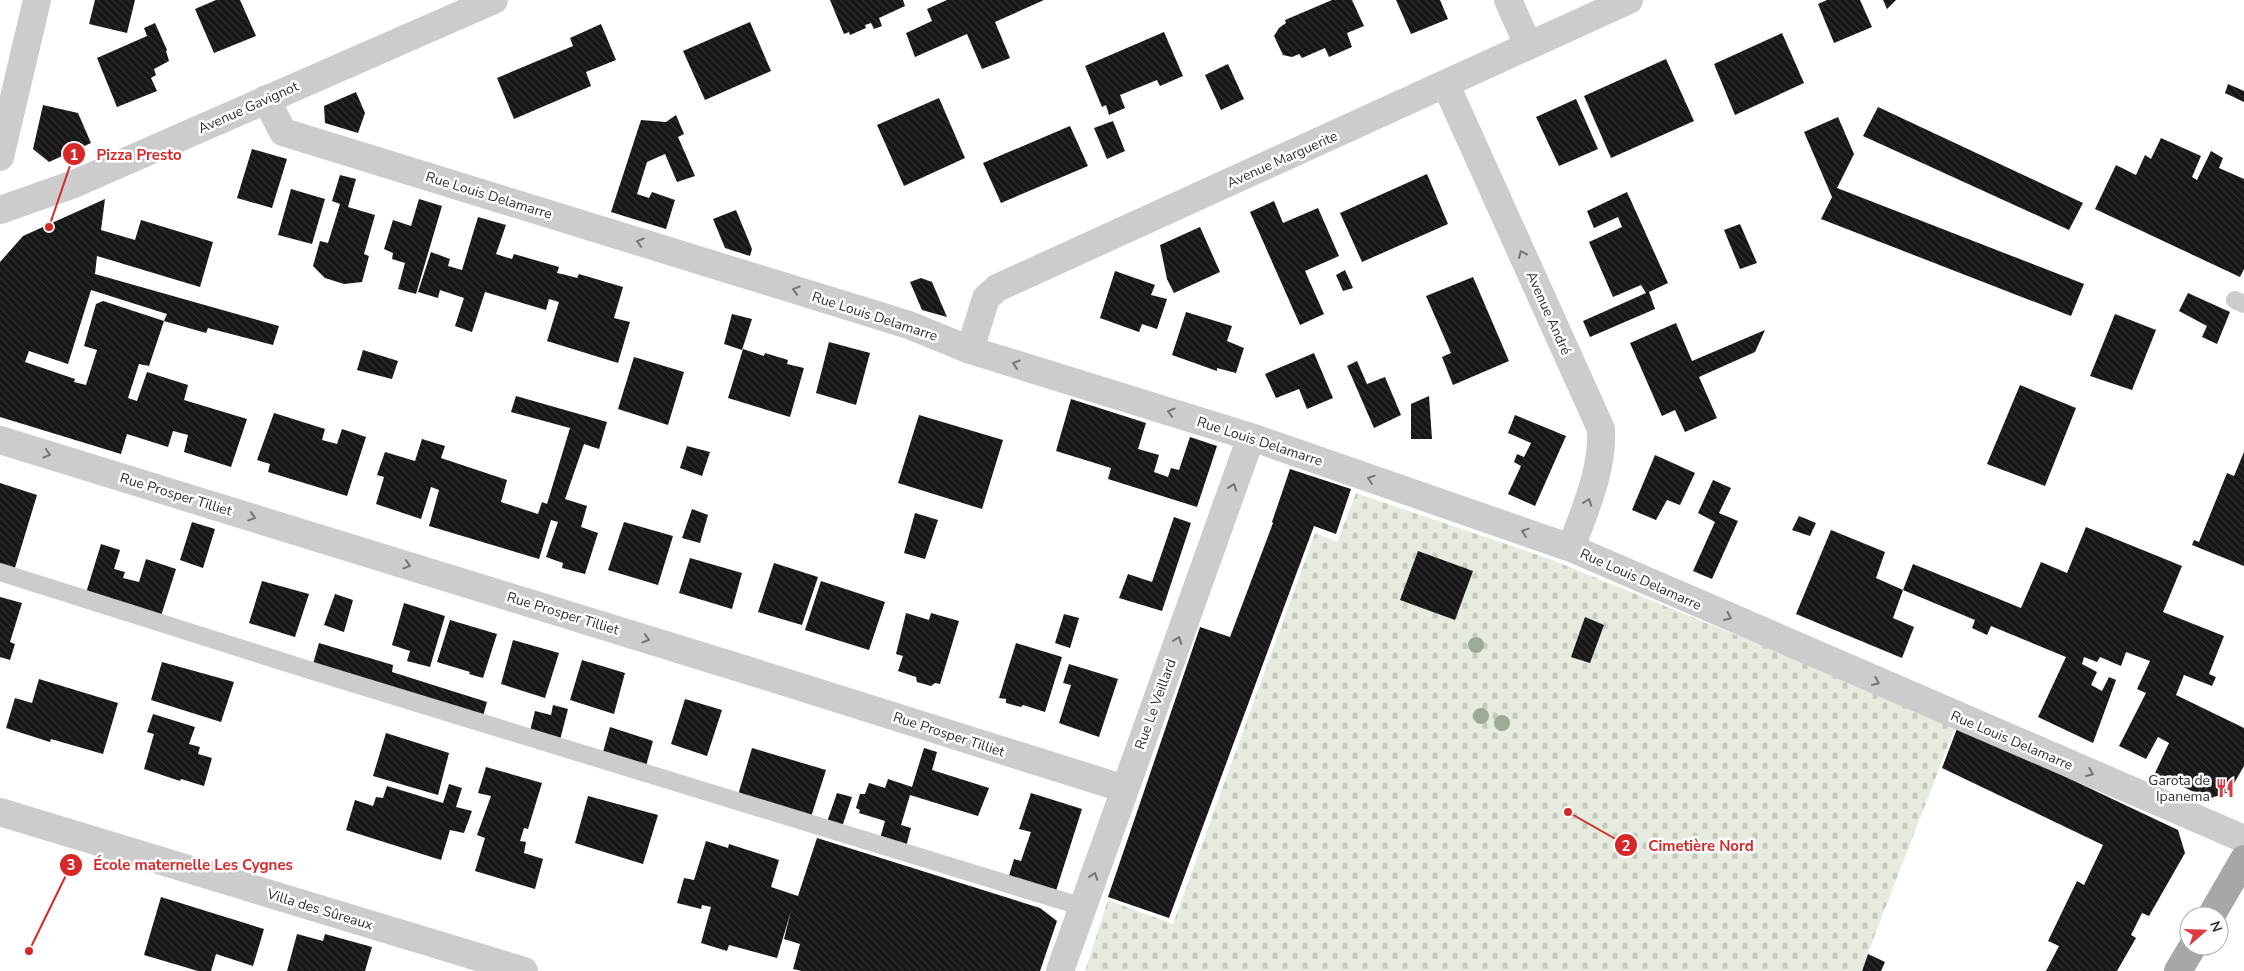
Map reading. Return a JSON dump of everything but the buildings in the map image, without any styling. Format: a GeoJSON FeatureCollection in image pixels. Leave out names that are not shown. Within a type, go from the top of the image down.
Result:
{"type":"FeatureCollection","features":[{"type":"Feature","properties":{"kind":"main road"},"geometry":{"type":"LineString","coordinates":[[2217,906],[2244,859]]}},
{"type":"Feature","properties":{"kind":"main road"},"geometry":{"type":"LineString","coordinates":[[2178,971],[2187,956]]}},
{"type":"Feature","properties":{"kind":"street"},"geometry":{"type":"LineString","coordinates":[[0,157],[37,0]]}},
{"type":"Feature","properties":{"kind":"street","name":"Avenue Gavignot"},"geometry":{"type":"LineString","coordinates":[[0,210],[74,184],[494,0]]}},
{"type":"Feature","properties":{"kind":"street"},"geometry":{"type":"LineString","coordinates":[[1508,0],[1528,46]]}},
{"type":"Feature","properties":{"kind":"street","name":"Avenue Marguerite"},"geometry":{"type":"LineString","coordinates":[[970,350],[986,298],[997,288],[1629,0]]}},
{"type":"Feature","properties":{"kind":"street","name":"Avenue André"},"geometry":{"type":"LineString","coordinates":[[1446,84],[1601,430],[1602,450],[1594,485],[1571,548]]}},
{"type":"Feature","properties":{"kind":"street","name":"Rue Louis Delamarre"},"geometry":{"type":"LineString","coordinates":[[266,99],[283,132],[909,325],[970,350],[1251,437],[1571,548],[2244,839]]}},
{"type":"Feature","properties":{"kind":"street","name":"Rue Le Veillard"},"geometry":{"type":"LineString","coordinates":[[1060,971],[1251,437]]}},
{"type":"Feature","properties":{"kind":"street","name":"Rue Prosper Tilliet"},"geometry":{"type":"LineString","coordinates":[[0,440],[744,669],[1125,789]]}},
{"type":"Feature","properties":{"kind":"street","name":"Villa des Sûreaux"},"geometry":{"type":"LineString","coordinates":[[0,812],[524,971]]}},
{"type":"Feature","properties":{"kind":"lane"},"geometry":{"type":"LineString","coordinates":[[0,572],[296,666],[1083,907]]}},
{"type":"Feature","properties":{"kind":"green space"},"geometry":{"type":"Polygon","coordinates":[[[1356,493],[1550,559],[1956,725],[1861,971],[1085,971],[1108,900],[1173,924],[1315,533],[1337,542],[1356,493]]]}},
{"type":"Feature","properties":{"kind":"place","name":"Pizza Presto"},"geometry":{"type":"Point","coordinates":[49,227]}},
{"type":"Feature","properties":{"kind":"place","name":"Garota de Ipanema"},"geometry":{"type":"Point","coordinates":[2225,788]}},
{"type":"Feature","properties":{"kind":"place","name":"Cimetière Nord"},"geometry":{"type":"Point","coordinates":[1568,812]}},
{"type":"Feature","properties":{"kind":"place","name":"École maternelle Les Cygnes"},"geometry":{"type":"Point","coordinates":[29,951]}}]}
